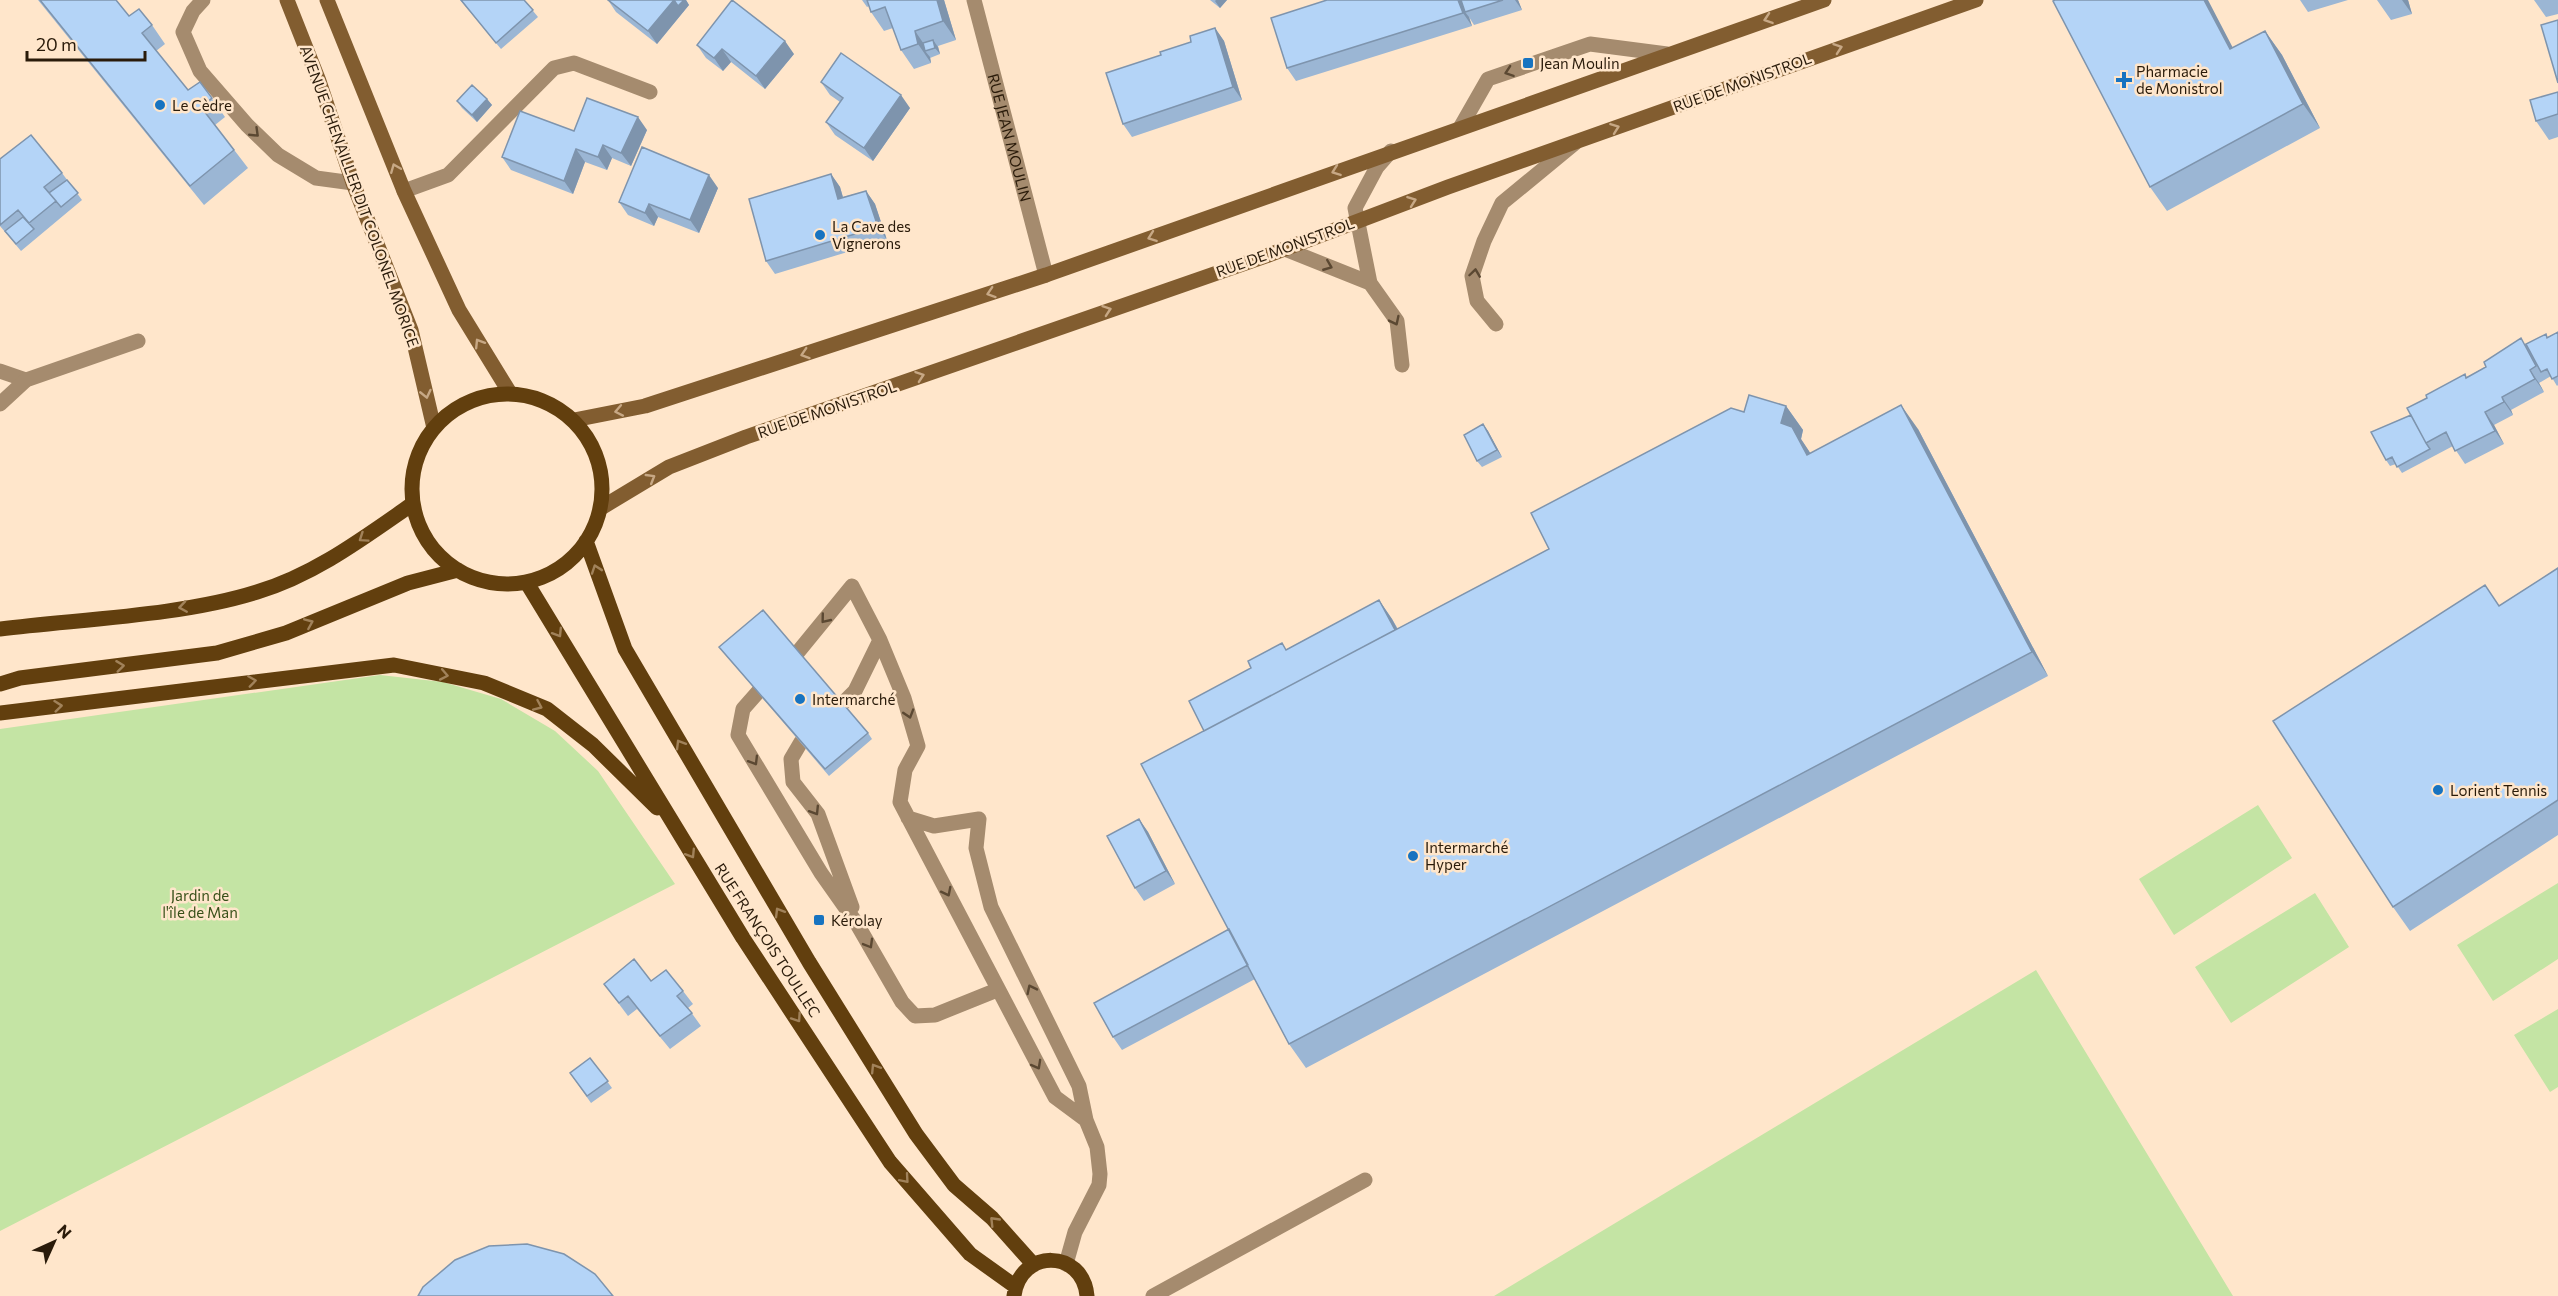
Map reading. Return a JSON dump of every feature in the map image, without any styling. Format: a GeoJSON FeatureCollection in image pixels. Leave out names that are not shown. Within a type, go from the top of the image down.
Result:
{"type":"FeatureCollection","features":[{"type":"Feature","properties":{"kind":"main road","name":"AVENUE CHENAILLER DIT COLONEL MORICE"},"geometry":{"type":"LineString","coordinates":[[286,0],[319,81],[353,183],[411,330],[434,428]]}},
{"type":"Feature","properties":{"kind":"main road"},"geometry":{"type":"LineString","coordinates":[[327,0],[404,191],[459,310],[510,393]]}},
{"type":"Feature","properties":{"kind":"main road"},"geometry":{"type":"LineString","coordinates":[[574,420],[645,406],[1046,275],[1391,151],[1824,0]]}},
{"type":"Feature","properties":{"kind":"main road","name":"RUE DE MONISTROL"},"geometry":{"type":"LineString","coordinates":[[601,508],[669,467],[746,437],[1286,249],[1357,220],[1976,0]]}},
{"type":"Feature","properties":{"kind":"main road"},"geometry":{"type":"LineString","coordinates":[[510,393],[543,400],[574,420],[592,444],[602,474],[601,508],[586,541],[566,563],[528,583],[500,586],[477,580],[444,561],[423,533],[411,505],[412,478],[417,459],[434,428],[448,413],[477,397],[510,393]]}},
{"type":"Feature","properties":{"kind":"main road"},"geometry":{"type":"LineString","coordinates":[[0,628],[183,608],[257,592],[327,563],[411,505]]}},
{"type":"Feature","properties":{"kind":"main road","name":"RUE FRANÇOIS TOULLEC"},"geometry":{"type":"LineString","coordinates":[[586,541],[625,649],[827,991],[916,1134],[954,1185],[992,1218],[1034,1264]]}},
{"type":"Feature","properties":{"kind":"main road"},"geometry":{"type":"LineString","coordinates":[[0,684],[20,678],[217,653],[286,633],[408,582],[458,570]]}},
{"type":"Feature","properties":{"kind":"main road","name":"RUE FRANÇOIS TOULLEC"},"geometry":{"type":"LineString","coordinates":[[528,583],[743,938],[891,1162],[970,1254],[1015,1291]]}},
{"type":"Feature","properties":{"kind":"main road"},"geometry":{"type":"LineString","coordinates":[[0,713],[394,665],[484,683],[547,709],[593,745],[671,821]]}},
{"type":"Feature","properties":{"kind":"main road"},"geometry":{"type":"LineString","coordinates":[[1015,1291],[1022,1274],[1034,1264],[1050,1260],[1066,1264],[1083,1280],[1087,1296]]}},
{"type":"Feature","properties":{"kind":"street"},"geometry":{"type":"LineString","coordinates":[[203,0],[193,11],[183,32],[200,71],[247,125],[278,155],[316,178],[353,183]]}},
{"type":"Feature","properties":{"kind":"street","name":"RUE JEAN MOULIN"},"geometry":{"type":"LineString","coordinates":[[974,0],[1046,275]]}},
{"type":"Feature","properties":{"kind":"street"},"geometry":{"type":"LineString","coordinates":[[1460,128],[1488,79],[1590,44],[1667,54]]}},
{"type":"Feature","properties":{"kind":"street"},"geometry":{"type":"LineString","coordinates":[[404,191],[448,175],[555,68],[574,63],[650,92]]}},
{"type":"Feature","properties":{"kind":"street"},"geometry":{"type":"LineString","coordinates":[[1496,324],[1477,301],[1472,276],[1484,241],[1502,203],[1577,141]]}},
{"type":"Feature","properties":{"kind":"street"},"geometry":{"type":"LineString","coordinates":[[1391,151],[1365,187],[1355,208],[1370,283],[1397,321],[1401,339],[1402,365]]}},
{"type":"Feature","properties":{"kind":"street"},"geometry":{"type":"LineString","coordinates":[[1286,249],[1370,283]]}},
{"type":"Feature","properties":{"kind":"street"},"geometry":{"type":"LineString","coordinates":[[0,404],[26,380],[138,341]]}},
{"type":"Feature","properties":{"kind":"street"},"geometry":{"type":"LineString","coordinates":[[0,371],[26,380]]}},
{"type":"Feature","properties":{"kind":"street"},"geometry":{"type":"LineString","coordinates":[[798,652],[852,586],[880,640],[904,698],[918,746],[905,770],[900,802],[1055,1097],[1086,1120]]}},
{"type":"Feature","properties":{"kind":"street"},"geometry":{"type":"LineString","coordinates":[[841,705],[855,691],[880,640]]}},
{"type":"Feature","properties":{"kind":"street"},"geometry":{"type":"LineString","coordinates":[[758,692],[743,709],[738,735],[821,873],[857,924],[902,1002],[915,1016],[935,1015],[997,990]]}},
{"type":"Feature","properties":{"kind":"street"},"geometry":{"type":"LineString","coordinates":[[801,741],[791,759],[793,782],[818,814],[857,924]]}},
{"type":"Feature","properties":{"kind":"street"},"geometry":{"type":"LineString","coordinates":[[908,818],[934,826],[979,819],[976,848],[991,907],[1079,1086],[1086,1120],[1097,1147],[1100,1174],[1088,1209],[1075,1232],[1066,1264]]}},
{"type":"Feature","properties":{"kind":"street"},"geometry":{"type":"LineString","coordinates":[[1153,1296],[1365,1180]]}},
{"type":"Feature","properties":{"kind":"green space","name":"Jardin de l'île de Man"},"geometry":{"type":"Polygon","coordinates":[[[380,675],[443,682],[501,699],[555,731],[598,771],[675,884],[0,1231],[0,729],[380,675]]]}},
{"type":"Feature","properties":{"kind":"green space"},"geometry":{"type":"Polygon","coordinates":[[[2258,805],[2292,858],[2174,935],[2139,879],[2258,805]]]}},
{"type":"Feature","properties":{"kind":"green space"},"geometry":{"type":"Polygon","coordinates":[[[2558,883],[2558,959],[2493,1001],[2457,945],[2558,883]]]}},
{"type":"Feature","properties":{"kind":"green space"},"geometry":{"type":"Polygon","coordinates":[[[2315,893],[2349,947],[2231,1023],[2195,967],[2315,893]]]}},
{"type":"Feature","properties":{"kind":"green space"},"geometry":{"type":"Polygon","coordinates":[[[2036,970],[2233,1296],[1494,1296],[2036,970]]]}},
{"type":"Feature","properties":{"kind":"green space"},"geometry":{"type":"Polygon","coordinates":[[[2558,1009],[2558,1087],[2550,1092],[2514,1035],[2558,1009]]]}},
{"type":"Feature","properties":{"kind":"building","name":"Le Cèdre"},"geometry":{"type":"Polygon","coordinates":[[[40,0],[116,0],[129,16],[139,9],[152,25],[142,33],[188,90],[200,82],[212,98],[201,107],[234,150],[190,186],[40,0]]]}},
{"type":"Feature","properties":{"kind":"building"},"geometry":{"type":"Polygon","coordinates":[[[461,0],[524,0],[533,10],[496,43],[461,0]]]}},
{"type":"Feature","properties":{"kind":"building"},"geometry":{"type":"Polygon","coordinates":[[[608,0],[674,0],[648,31],[608,0]]]}},
{"type":"Feature","properties":{"kind":"building"},"geometry":{"type":"Polygon","coordinates":[[[674,0],[684,0],[678,6],[674,0]]]}},
{"type":"Feature","properties":{"kind":"building"},"geometry":{"type":"Polygon","coordinates":[[[732,0],[785,41],[756,76],[722,49],[714,58],[697,45],[732,0]]]}},
{"type":"Feature","properties":{"kind":"building"},"geometry":{"type":"Polygon","coordinates":[[[867,0],[937,0],[943,21],[915,31],[918,44],[901,50],[885,7],[871,12],[867,0]]]}},
{"type":"Feature","properties":{"kind":"building"},"geometry":{"type":"Polygon","coordinates":[[[1327,0],[1458,0],[1463,13],[1287,68],[1271,18],[1327,0]]]}},
{"type":"Feature","properties":{"kind":"building"},"geometry":{"type":"Polygon","coordinates":[[[1461,0],[1503,0],[1465,12],[1461,0]]]}},
{"type":"Feature","properties":{"kind":"building"},"geometry":{"type":"Polygon","coordinates":[[[2204,0],[2230,49],[2265,31],[2303,104],[2150,187],[2053,1],[2204,0]]]}},
{"type":"Feature","properties":{"kind":"building"},"geometry":{"type":"Polygon","coordinates":[[[2558,20],[2558,83],[2541,25],[2558,20]]]}},
{"type":"Feature","properties":{"kind":"building"},"geometry":{"type":"Polygon","coordinates":[[[1215,28],[1233,87],[1123,124],[1106,73],[1161,55],[1160,52],[1191,42],[1190,36],[1215,28]]]}},
{"type":"Feature","properties":{"kind":"building"},"geometry":{"type":"Polygon","coordinates":[[[933,40],[935,48],[925,51],[923,43],[933,40]]]}},
{"type":"Feature","properties":{"kind":"building"},"geometry":{"type":"Polygon","coordinates":[[[841,53],[901,95],[864,148],[826,122],[843,98],[821,82],[841,53]]]}},
{"type":"Feature","properties":{"kind":"building"},"geometry":{"type":"Polygon","coordinates":[[[472,85],[487,99],[472,115],[457,101],[472,85]]]}},
{"type":"Feature","properties":{"kind":"building"},"geometry":{"type":"Polygon","coordinates":[[[2558,92],[2558,114],[2536,121],[2530,100],[2558,92]]]}},
{"type":"Feature","properties":{"kind":"building"},"geometry":{"type":"Polygon","coordinates":[[[587,98],[638,117],[621,153],[603,145],[598,157],[576,149],[564,181],[502,157],[520,111],[574,131],[587,98]]]}},
{"type":"Feature","properties":{"kind":"building"},"geometry":{"type":"Polygon","coordinates":[[[31,135],[62,173],[44,187],[56,201],[29,223],[18,210],[0,225],[0,159],[31,135]]]}},
{"type":"Feature","properties":{"kind":"building"},"geometry":{"type":"Polygon","coordinates":[[[642,147],[709,175],[690,220],[649,204],[645,213],[619,202],[642,147]]]}},
{"type":"Feature","properties":{"kind":"building"},"geometry":{"type":"Polygon","coordinates":[[[831,174],[838,199],[866,191],[878,227],[766,261],[749,199],[831,174]]]}},
{"type":"Feature","properties":{"kind":"building"},"geometry":{"type":"Polygon","coordinates":[[[67,180],[78,193],[61,207],[49,193],[67,180]]]}},
{"type":"Feature","properties":{"kind":"building"},"geometry":{"type":"Polygon","coordinates":[[[23,217],[34,229],[16,244],[5,231],[23,217]]]}},
{"type":"Feature","properties":{"kind":"building"},"geometry":{"type":"Polygon","coordinates":[[[2558,332],[2558,376],[2552,379],[2547,369],[2541,372],[2526,344],[2546,334],[2547,338],[2558,332]]]}},
{"type":"Feature","properties":{"kind":"building"},"geometry":{"type":"Polygon","coordinates":[[[2521,338],[2536,366],[2530,370],[2535,379],[2502,397],[2504,402],[2485,412],[2495,431],[2455,451],[2446,432],[2426,443],[2407,408],[2465,374],[2466,378],[2486,367],[2484,362],[2521,338]]]}},
{"type":"Feature","properties":{"kind":"building"},"geometry":{"type":"Polygon","coordinates":[[[1749,395],[1786,406],[1781,423],[1792,427],[1807,455],[1901,405],[2032,652],[1289,1044],[1141,764],[1549,549],[1531,513],[1731,408],[1744,412],[1749,395]]]}},
{"type":"Feature","properties":{"kind":"building"},"geometry":{"type":"Polygon","coordinates":[[[2411,415],[2430,449],[2397,467],[2392,457],[2386,460],[2371,432],[2411,415]]]}},
{"type":"Feature","properties":{"kind":"building"},"geometry":{"type":"Polygon","coordinates":[[[1483,424],[1497,450],[1477,461],[1464,435],[1483,424]]]}},
{"type":"Feature","properties":{"kind":"building","name":"Lorient Tennis"},"geometry":{"type":"Polygon","coordinates":[[[2558,568],[2558,800],[2393,907],[2273,721],[2485,585],[2499,606],[2558,568]]]}},
{"type":"Feature","properties":{"kind":"building"},"geometry":{"type":"Polygon","coordinates":[[[1379,600],[1395,630],[1204,731],[1189,701],[1251,668],[1248,661],[1282,643],[1286,650],[1379,600]]]}},
{"type":"Feature","properties":{"kind":"building","name":"Intermarché"},"geometry":{"type":"Polygon","coordinates":[[[763,610],[868,733],[825,769],[719,647],[763,610]]]}},
{"type":"Feature","properties":{"kind":"building"},"geometry":{"type":"Polygon","coordinates":[[[1139,819],[1166,871],[1135,888],[1107,836],[1139,819]]]}},
{"type":"Feature","properties":{"kind":"building"},"geometry":{"type":"Polygon","coordinates":[[[1229,929],[1248,965],[1113,1037],[1094,1003],[1229,929]]]}},
{"type":"Feature","properties":{"kind":"building"},"geometry":{"type":"Polygon","coordinates":[[[634,959],[651,981],[666,970],[683,991],[677,996],[692,1013],[660,1036],[628,996],[619,1003],[604,984],[634,959]]]}},
{"type":"Feature","properties":{"kind":"building"},"geometry":{"type":"Polygon","coordinates":[[[590,1058],[608,1081],[587,1096],[570,1073],[590,1058]]]}},
{"type":"Feature","properties":{"kind":"building"},"geometry":{"type":"Polygon","coordinates":[[[527,1244],[564,1254],[595,1274],[613,1296],[418,1296],[423,1287],[455,1260],[489,1246],[527,1244]]]}},
{"type":"Feature","properties":{"kind":"place","name":"Jean Moulin"},"geometry":{"type":"Point","coordinates":[1528,63]}},
{"type":"Feature","properties":{"kind":"place","name":"Pharmacie de Monistrol"},"geometry":{"type":"Point","coordinates":[2124,80]}},
{"type":"Feature","properties":{"kind":"place","name":"Le Cèdre"},"geometry":{"type":"Point","coordinates":[160,105]}},
{"type":"Feature","properties":{"kind":"place","name":"La Cave des Vignerons"},"geometry":{"type":"Point","coordinates":[820,235]}},
{"type":"Feature","properties":{"kind":"place","name":"Intermarché"},"geometry":{"type":"Point","coordinates":[800,699]}},
{"type":"Feature","properties":{"kind":"place","name":"Lorient Tennis"},"geometry":{"type":"Point","coordinates":[2438,790]}},
{"type":"Feature","properties":{"kind":"place","name":"Intermarché Hyper"},"geometry":{"type":"Point","coordinates":[1413,856]}},
{"type":"Feature","properties":{"kind":"place","name":"Kérolay"},"geometry":{"type":"Point","coordinates":[819,920]}}]}
